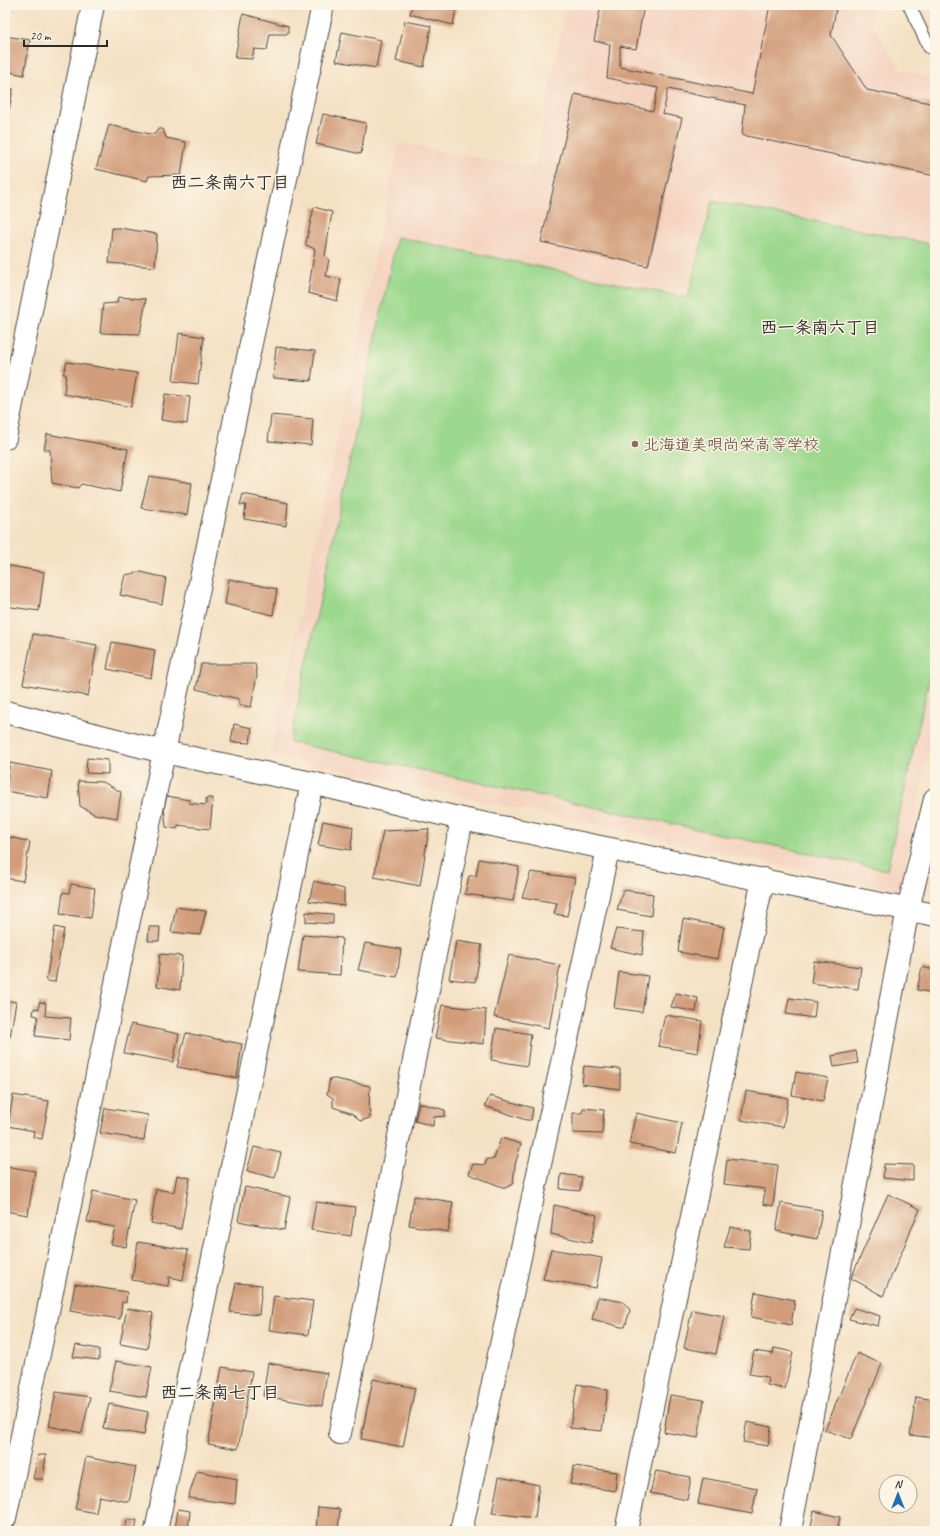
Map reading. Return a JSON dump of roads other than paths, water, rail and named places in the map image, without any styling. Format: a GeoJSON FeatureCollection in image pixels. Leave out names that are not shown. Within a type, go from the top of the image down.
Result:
{"type":"FeatureCollection","features":[{"type":"Feature","properties":{"kind":"street"},"geometry":{"type":"LineString","coordinates":[[5,438],[93,5]]}},
{"type":"Feature","properties":{"kind":"street"},"geometry":{"type":"LineString","coordinates":[[5,1518],[164,752],[323,5]]}},
{"type":"Feature","properties":{"kind":"street"},"geometry":{"type":"LineString","coordinates":[[5,712],[164,752],[312,783],[462,819],[764,879],[935,915]]}},
{"type":"Feature","properties":{"kind":"street"},"geometry":{"type":"LineString","coordinates":[[156,1531],[312,783]]}},
{"type":"Feature","properties":{"kind":"street"},"geometry":{"type":"LineString","coordinates":[[790,1531],[908,909],[935,799]]}},
{"type":"Feature","properties":{"kind":"street"},"geometry":{"type":"LineString","coordinates":[[340,1433],[462,819]]}},
{"type":"Feature","properties":{"kind":"street"},"geometry":{"type":"LineString","coordinates":[[461,1531],[608,849]]}},
{"type":"Feature","properties":{"kind":"street"},"geometry":{"type":"LineString","coordinates":[[626,1531],[764,879]]}},
{"type":"Feature","properties":{"kind":"lane"},"geometry":{"type":"LineString","coordinates":[[909,5],[929,47],[935,48]]}},
{"type":"Feature","properties":{"kind":"place","name":"北海道美唄尚栄高等学校"},"geometry":{"type":"Point","coordinates":[635,444]}},
{"type":"Feature","properties":{"kind":"district","name":"西二条南六丁目"},"geometry":{"type":"Point","coordinates":[230,182]}},
{"type":"Feature","properties":{"kind":"district","name":"西一条南六丁目"},"geometry":{"type":"Point","coordinates":[820,327]}},
{"type":"Feature","properties":{"kind":"district","name":"西二条南七丁目"},"geometry":{"type":"Point","coordinates":[220,1392]}}]}
